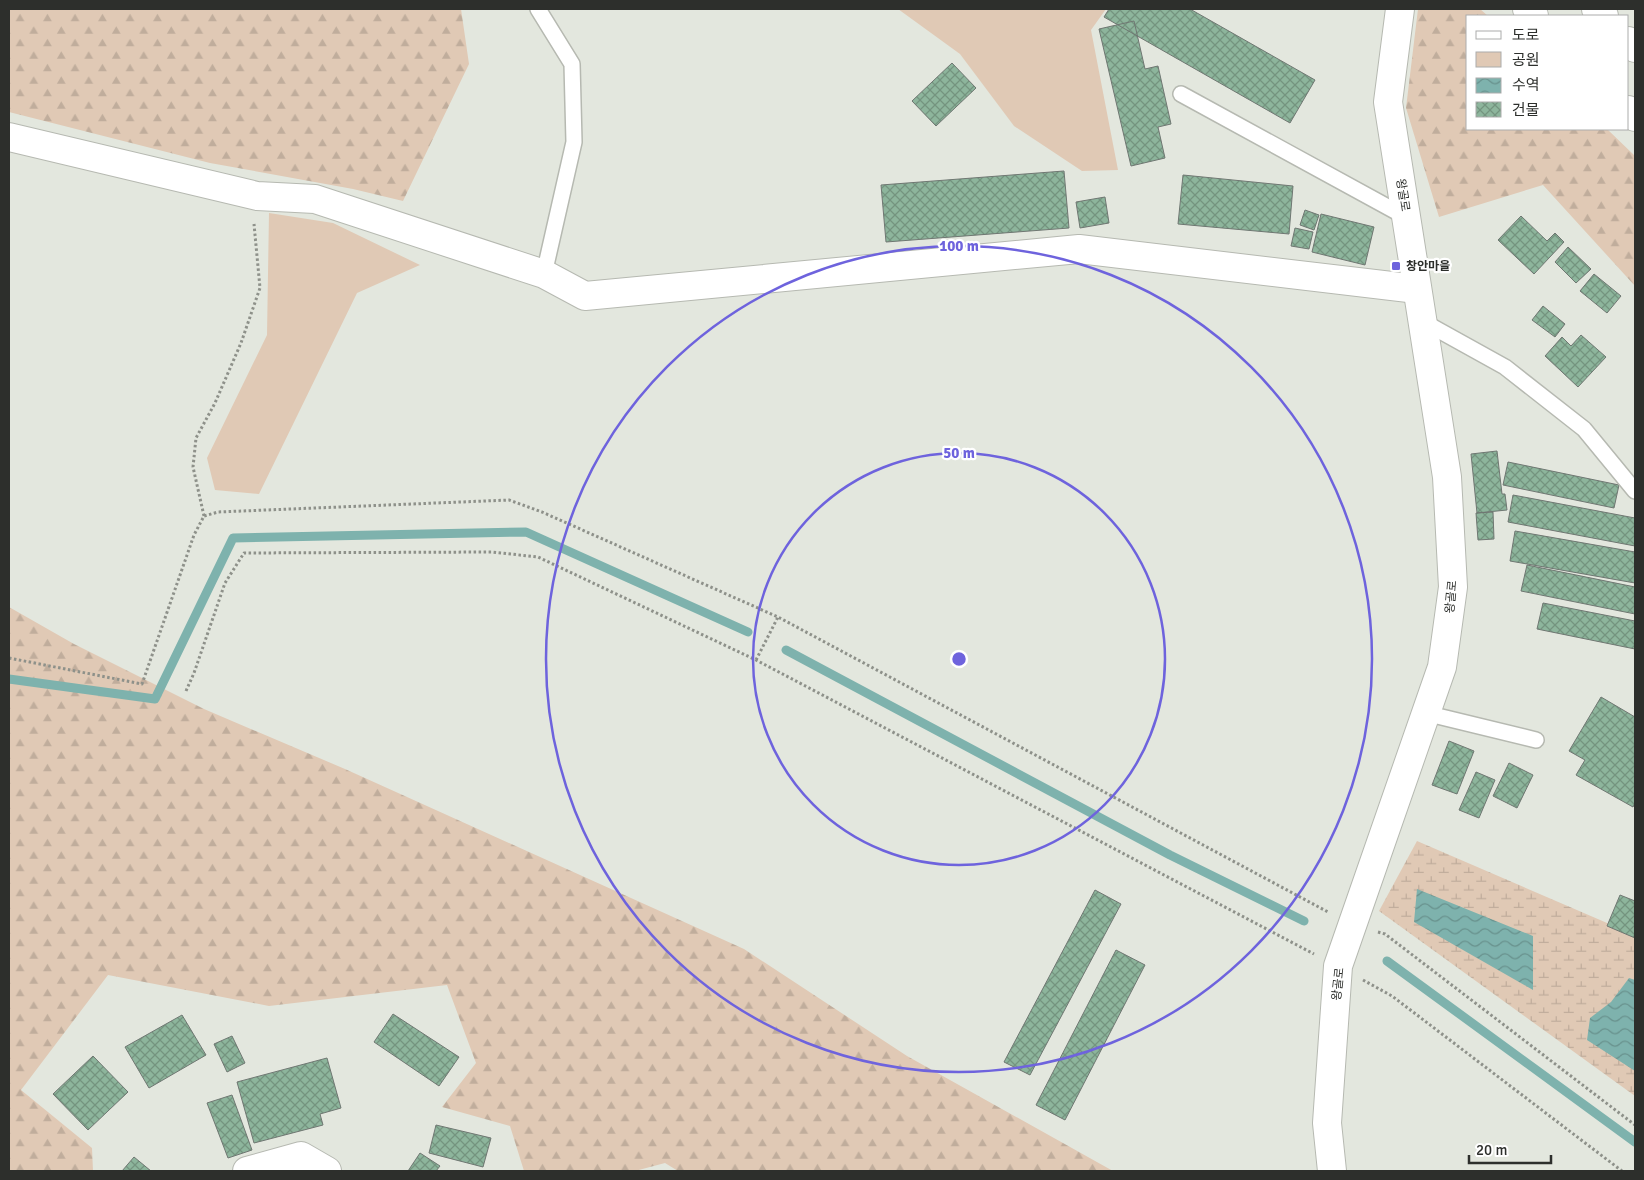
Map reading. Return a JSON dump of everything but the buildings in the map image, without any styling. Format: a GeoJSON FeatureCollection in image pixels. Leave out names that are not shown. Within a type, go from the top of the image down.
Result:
{"type":"FeatureCollection","features":[{"type":"Feature","properties":{"kind":"main road","name":"왕골로"},"geometry":{"type":"LineString","coordinates":[[1332,1171],[1327,1123],[1338,966],[1442,667],[1453,586],[1447,478],[1388,102],[1400,9]]}},
{"type":"Feature","properties":{"kind":"main road"},"geometry":{"type":"LineString","coordinates":[[9,137],[257,196],[315,199],[544,274],[585,296],[1079,249],[1417,289]]}},
{"type":"Feature","properties":{"kind":"main road"},"geometry":{"type":"LineString","coordinates":[[247,1171],[301,1156],[327,1171]]}},
{"type":"Feature","properties":{"kind":"lane"},"geometry":{"type":"LineString","coordinates":[[538,9],[572,64],[574,142],[544,274]]}},
{"type":"Feature","properties":{"kind":"lane"},"geometry":{"type":"LineString","coordinates":[[1181,94],[1406,217]]}},
{"type":"Feature","properties":{"kind":"lane"},"geometry":{"type":"LineString","coordinates":[[1422,321],[1505,368],[1584,429],[1635,491]]}},
{"type":"Feature","properties":{"kind":"lane"},"geometry":{"type":"LineString","coordinates":[[1425,714],[1536,740]]}},
{"type":"Feature","properties":{"kind":"path"},"geometry":{"type":"LineString","coordinates":[[9,658],[142,684],[194,535],[204,516],[193,467],[196,438],[215,403],[241,343],[260,288],[254,223],[257,196]]}},
{"type":"Feature","properties":{"kind":"path"},"geometry":{"type":"LineString","coordinates":[[204,516],[218,512],[509,500],[542,512],[778,617],[1353,925],[1385,934],[1635,1125]]}},
{"type":"Feature","properties":{"kind":"path"},"geometry":{"type":"LineString","coordinates":[[186,692],[225,583],[244,553],[492,552],[538,557],[756,660],[1392,996],[1622,1171]]}},
{"type":"Feature","properties":{"kind":"path"},"geometry":{"type":"LineString","coordinates":[[756,660],[778,617]]}},
{"type":"Feature","properties":{"kind":"green space"},"geometry":{"type":"Polygon","coordinates":[[[9,9],[461,9],[469,64],[403,201],[353,189],[210,163],[9,112],[9,9]]]}},
{"type":"Feature","properties":{"kind":"green space"},"geometry":{"type":"Polygon","coordinates":[[[898,9],[1106,9],[1091,30],[1118,170],[1082,171],[1014,126],[960,54],[898,9]]]}},
{"type":"Feature","properties":{"kind":"green space"},"geometry":{"type":"Polygon","coordinates":[[[1418,9],[1480,9],[1487,15],[1466,15],[1466,130],[1608,130],[1635,156],[1635,286],[1543,185],[1439,217],[1406,108],[1418,9]]]}},
{"type":"Feature","properties":{"kind":"green space"},"geometry":{"type":"Polygon","coordinates":[[[269,213],[333,223],[420,265],[357,293],[259,494],[215,490],[207,458],[267,335],[269,213]]]}},
{"type":"Feature","properties":{"kind":"green space"},"geometry":{"type":"Polygon","coordinates":[[[9,607],[74,644],[204,709],[345,769],[744,949],[907,1056],[1113,1171],[678,1171],[665,1163],[635,1171],[524,1171],[510,1126],[442,1107],[476,1063],[447,985],[269,1006],[108,975],[21,1090],[92,1148],[93,1171],[9,1171],[9,607]]]}},
{"type":"Feature","properties":{"kind":"green space"},"geometry":{"type":"Polygon","coordinates":[[[1417,841],[1635,935],[1635,1096],[1379,911],[1417,841]]]}},
{"type":"Feature","properties":{"kind":"water"},"geometry":{"type":"Polygon","coordinates":[[[1417,889],[1533,936],[1533,990],[1414,922],[1417,889]]]}},
{"type":"Feature","properties":{"kind":"water"},"geometry":{"type":"Polygon","coordinates":[[[1629,978],[1635,980],[1635,1071],[1587,1040],[1590,1018],[1611,1002],[1629,978]]]}},
{"type":"Feature","properties":{"kind":"waterway"},"geometry":{"type":"LineString","coordinates":[[9,679],[155,699],[233,538],[526,532],[748,632]]}},
{"type":"Feature","properties":{"kind":"waterway"},"geometry":{"type":"LineString","coordinates":[[786,650],[1170,855],[1304,921]]}},
{"type":"Feature","properties":{"kind":"waterway"},"geometry":{"type":"LineString","coordinates":[[1387,961],[1635,1142]]}},
{"type":"Feature","properties":{"kind":"place","name":"창안마을"},"geometry":{"type":"Point","coordinates":[1396,266]}}]}
